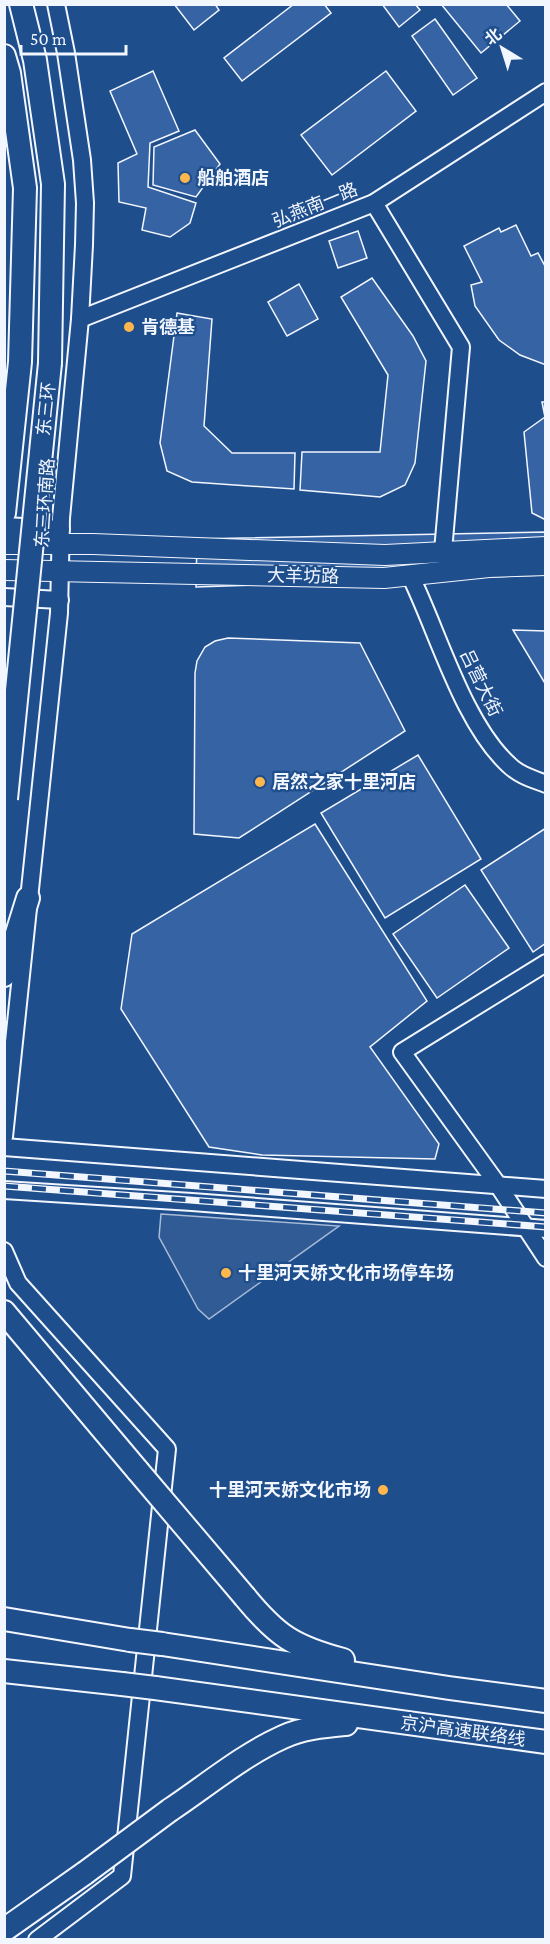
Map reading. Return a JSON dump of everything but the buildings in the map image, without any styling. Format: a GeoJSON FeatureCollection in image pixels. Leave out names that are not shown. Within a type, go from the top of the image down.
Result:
{"type":"FeatureCollection","features":[{"type":"Feature","properties":{"kind":"highway","name":"东三环"},"geometry":{"type":"LineString","coordinates":[[5,807],[50,363],[53,184],[35,60],[21,4]]}},
{"type":"Feature","properties":{"kind":"highway"},"geometry":{"type":"LineString","coordinates":[[29,4],[35,60]]}},
{"type":"Feature","properties":{"kind":"highway","name":"东三环"},"geometry":{"type":"LineString","coordinates":[[4,56],[9,73],[25,188],[20,362],[4,513]]}},
{"type":"Feature","properties":{"kind":"highway"},"geometry":{"type":"LineString","coordinates":[[4,975],[28,898]]}},
{"type":"Feature","properties":{"kind":"highway"},"geometry":{"type":"LineString","coordinates":[[4,1312],[265,1621],[291,1642],[330,1657],[449,1688]]}},
{"type":"Feature","properties":{"kind":"highway"},"geometry":{"type":"LineString","coordinates":[[4,1619],[130,1640],[546,1701]]}},
{"type":"Feature","properties":{"kind":"highway"},"geometry":{"type":"LineString","coordinates":[[4,1671],[156,1688],[381,1720]]}},
{"type":"Feature","properties":{"kind":"highway"},"geometry":{"type":"LineString","coordinates":[[4,1930],[170,1810],[255,1752],[284,1736],[317,1726],[381,1720]]}},
{"type":"Feature","properties":{"kind":"highway","name":"京沪高速联络线"},"geometry":{"type":"LineString","coordinates":[[381,1720],[546,1742]]}},
{"type":"Feature","properties":{"kind":"main road","name":"大羊坊路"},"geometry":{"type":"LineString","coordinates":[[4,544],[61,537],[385,555],[546,547]]}},
{"type":"Feature","properties":{"kind":"main road","name":"大羊坊路"},"geometry":{"type":"LineString","coordinates":[[4,570],[384,578],[489,567],[546,565]]}},
{"type":"Feature","properties":{"kind":"street","name":"东三环南路"},"geometry":{"type":"LineString","coordinates":[[4,1137],[60,600],[61,537],[80,319],[85,213],[82,160],[66,53],[56,4]]}},
{"type":"Feature","properties":{"kind":"street","name":"弘燕南一路"},"geometry":{"type":"LineString","coordinates":[[80,319],[374,202],[546,92]]}},
{"type":"Feature","properties":{"kind":"street"},"geometry":{"type":"LineString","coordinates":[[374,202],[461,347],[443,551]]}},
{"type":"Feature","properties":{"kind":"street"},"geometry":{"type":"LineString","coordinates":[[4,526],[61,537]]}},
{"type":"Feature","properties":{"kind":"street","name":"吕营大街"},"geometry":{"type":"LineString","coordinates":[[410,575],[465,701],[490,744],[519,773],[546,784]]}},
{"type":"Feature","properties":{"kind":"street"},"geometry":{"type":"LineString","coordinates":[[4,597],[60,600]]}},
{"type":"Feature","properties":{"kind":"street"},"geometry":{"type":"LineString","coordinates":[[546,963],[402,1052],[498,1185],[546,1258]]}},
{"type":"Feature","properties":{"kind":"street"},"geometry":{"type":"LineString","coordinates":[[4,1147],[546,1189]]}},
{"type":"Feature","properties":{"kind":"street"},"geometry":{"type":"LineString","coordinates":[[4,1190],[546,1229]]}},
{"type":"Feature","properties":{"kind":"street"},"geometry":{"type":"LineString","coordinates":[[4,1251],[18,1283],[167,1449],[122,1876],[37,1940]]}},
{"type":"Feature","properties":{"kind":"shaded area","name":"十里河天娇文化市场停车场"},"geometry":{"type":"Polygon","coordinates":[[[161,1214],[339,1226],[209,1319],[198,1309],[159,1237],[161,1214]]]}},
{"type":"Feature","properties":{"kind":"railway"},"geometry":{"type":"LineString","coordinates":[[4,1171],[546,1213]]}},
{"type":"Feature","properties":{"kind":"railway"},"geometry":{"type":"LineString","coordinates":[[4,1186],[546,1227]]}},
{"type":"Feature","properties":{"kind":"place","name":"船舶酒店"},"geometry":{"type":"Point","coordinates":[185,178]}},
{"type":"Feature","properties":{"kind":"place","name":"肯德基"},"geometry":{"type":"Point","coordinates":[129,327]}},
{"type":"Feature","properties":{"kind":"place","name":"居然之家十里河店"},"geometry":{"type":"Point","coordinates":[260,782]}},
{"type":"Feature","properties":{"kind":"place","name":"十里河天娇文化市场停车场"},"geometry":{"type":"Point","coordinates":[226,1273]}},
{"type":"Feature","properties":{"kind":"place","name":"十里河天娇文化市场"},"geometry":{"type":"Point","coordinates":[383,1490]}}]}
